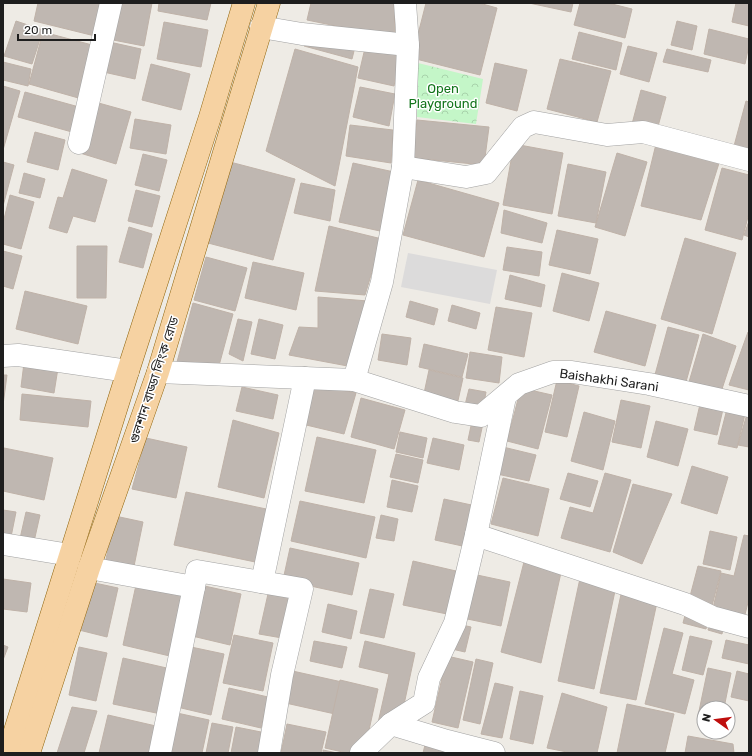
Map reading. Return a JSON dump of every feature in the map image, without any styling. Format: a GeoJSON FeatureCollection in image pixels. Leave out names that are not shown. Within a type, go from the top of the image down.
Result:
{"type":"FeatureCollection","features":[{"type":"Feature","properties":{"kind":"main road","name":"গুলশান বাড্ডা লিংক রোড"},"geometry":{"type":"LineString","coordinates":[[8,753],[128,371],[210,117],[244,3]]}},
{"type":"Feature","properties":{"kind":"main road","name":"গুলশান বাড্ডা লিংক রোড"},"geometry":{"type":"LineString","coordinates":[[29,753],[89,568],[158,372],[269,3]]}},
{"type":"Feature","properties":{"kind":"street"},"geometry":{"type":"LineString","coordinates":[[79,143],[111,3]]}},
{"type":"Feature","properties":{"kind":"street"},"geometry":{"type":"LineString","coordinates":[[158,372],[354,380],[382,282],[403,167],[408,45],[405,3]]}},
{"type":"Feature","properties":{"kind":"street"},"geometry":{"type":"LineString","coordinates":[[261,27],[302,34],[408,45]]}},
{"type":"Feature","properties":{"kind":"street"},"geometry":{"type":"LineString","coordinates":[[403,167],[466,177],[486,173],[523,127],[534,122],[607,135],[643,132],[749,160]]}},
{"type":"Feature","properties":{"kind":"street"},"geometry":{"type":"LineString","coordinates":[[3,356],[18,355],[128,371]]}},
{"type":"Feature","properties":{"kind":"street","name":"Baishakhi Sarani"},"geometry":{"type":"LineString","coordinates":[[354,380],[455,412],[481,416],[519,384],[553,372],[566,372],[649,384],[749,406]]}},
{"type":"Feature","properties":{"kind":"street"},"geometry":{"type":"LineString","coordinates":[[262,582],[305,378]]}},
{"type":"Feature","properties":{"kind":"street"},"geometry":{"type":"LineString","coordinates":[[361,753],[391,724],[424,702],[429,678],[456,623],[505,397]]}},
{"type":"Feature","properties":{"kind":"street"},"geometry":{"type":"LineString","coordinates":[[476,535],[685,604],[712,617],[749,627]]}},
{"type":"Feature","properties":{"kind":"street"},"geometry":{"type":"LineString","coordinates":[[3,544],[70,555]]}},
{"type":"Feature","properties":{"kind":"street"},"geometry":{"type":"LineString","coordinates":[[89,568],[194,587]]}},
{"type":"Feature","properties":{"kind":"street"},"geometry":{"type":"LineString","coordinates":[[160,753],[197,571],[302,589],[282,675],[269,753]]}},
{"type":"Feature","properties":{"kind":"street"},"geometry":{"type":"LineString","coordinates":[[391,724],[494,753]]}},
{"type":"Feature","properties":{"kind":"shaded area"},"geometry":{"type":"Polygon","coordinates":[[[408,253],[497,270],[490,304],[401,287],[408,253]]]}},
{"type":"Feature","properties":{"kind":"green space","name":"Open Playground"},"geometry":{"type":"Polygon","coordinates":[[[418,63],[483,79],[476,124],[417,117],[418,63]]]}},
{"type":"Feature","properties":{"kind":"building"},"geometry":{"type":"Polygon","coordinates":[[[38,3],[103,3],[95,36],[34,21],[38,3]]]}},
{"type":"Feature","properties":{"kind":"building"},"geometry":{"type":"Polygon","coordinates":[[[116,3],[152,3],[144,46],[108,39],[116,3]]]}},
{"type":"Feature","properties":{"kind":"building"},"geometry":{"type":"Polygon","coordinates":[[[159,3],[211,3],[207,20],[158,11],[159,3]]]}},
{"type":"Feature","properties":{"kind":"building"},"geometry":{"type":"Polygon","coordinates":[[[311,3],[394,3],[395,38],[307,20],[311,3]]]}},
{"type":"Feature","properties":{"kind":"building"},"geometry":{"type":"Polygon","coordinates":[[[426,3],[479,3],[497,8],[480,75],[412,58],[426,3]]]}},
{"type":"Feature","properties":{"kind":"building"},"geometry":{"type":"Polygon","coordinates":[[[529,3],[573,3],[571,12],[529,3]]]}},
{"type":"Feature","properties":{"kind":"building"},"geometry":{"type":"Polygon","coordinates":[[[580,3],[608,3],[632,9],[625,38],[574,25],[580,3]]]}},
{"type":"Feature","properties":{"kind":"building"},"geometry":{"type":"Polygon","coordinates":[[[736,3],[749,3],[749,26],[732,22],[736,3]]]}},
{"type":"Feature","properties":{"kind":"building"},"geometry":{"type":"Polygon","coordinates":[[[16,21],[43,30],[32,64],[4,56],[16,21]]]}},
{"type":"Feature","properties":{"kind":"building"},"geometry":{"type":"Polygon","coordinates":[[[677,21],[697,26],[692,50],[671,45],[677,21]]]}},
{"type":"Feature","properties":{"kind":"building"},"geometry":{"type":"Polygon","coordinates":[[[164,22],[208,30],[201,67],[157,59],[164,22]]]}},
{"type":"Feature","properties":{"kind":"building"},"geometry":{"type":"Polygon","coordinates":[[[709,29],[749,39],[745,64],[704,54],[709,29]]]}},
{"type":"Feature","properties":{"kind":"building"},"geometry":{"type":"Polygon","coordinates":[[[43,32],[96,46],[82,99],[29,84],[43,32]]]}},
{"type":"Feature","properties":{"kind":"building"},"geometry":{"type":"Polygon","coordinates":[[[579,32],[622,43],[616,70],[572,59],[579,32]]]}},
{"type":"Feature","properties":{"kind":"building"},"geometry":{"type":"Polygon","coordinates":[[[310,39],[354,51],[352,59],[304,46],[310,39]]]}},
{"type":"Feature","properties":{"kind":"building"},"geometry":{"type":"Polygon","coordinates":[[[105,41],[141,49],[135,79],[99,71],[105,41]]]}},
{"type":"Feature","properties":{"kind":"building"},"geometry":{"type":"Polygon","coordinates":[[[628,46],[657,53],[649,82],[620,74],[628,46]]]}},
{"type":"Feature","properties":{"kind":"building"},"geometry":{"type":"Polygon","coordinates":[[[365,48],[400,55],[394,86],[358,78],[365,48]]]}},
{"type":"Feature","properties":{"kind":"building"},"geometry":{"type":"Polygon","coordinates":[[[295,49],[358,67],[335,186],[266,151],[295,49]]]}},
{"type":"Feature","properties":{"kind":"building"},"geometry":{"type":"Polygon","coordinates":[[[667,49],[711,60],[708,72],[663,62],[667,49]]]}},
{"type":"Feature","properties":{"kind":"building"},"geometry":{"type":"Polygon","coordinates":[[[560,59],[611,71],[597,122],[547,109],[560,59]]]}},
{"type":"Feature","properties":{"kind":"building"},"geometry":{"type":"Polygon","coordinates":[[[3,62],[31,69],[28,86],[3,80],[3,62]]]}},
{"type":"Feature","properties":{"kind":"building"},"geometry":{"type":"Polygon","coordinates":[[[495,63],[527,70],[517,111],[486,103],[495,63]]]}},
{"type":"Feature","properties":{"kind":"building"},"geometry":{"type":"Polygon","coordinates":[[[151,64],[190,74],[181,110],[142,100],[151,64]]]}},
{"type":"Feature","properties":{"kind":"building"},"geometry":{"type":"Polygon","coordinates":[[[3,86],[20,91],[3,150],[3,86]]]}},
{"type":"Feature","properties":{"kind":"building"},"geometry":{"type":"Polygon","coordinates":[[[360,87],[395,94],[389,126],[353,117],[360,87]]]}},
{"type":"Feature","properties":{"kind":"building"},"geometry":{"type":"Polygon","coordinates":[[[641,90],[666,97],[657,130],[632,124],[641,90]]]}},
{"type":"Feature","properties":{"kind":"building"},"geometry":{"type":"Polygon","coordinates":[[[25,92],[79,107],[72,132],[18,117],[25,92]]]}},
{"type":"Feature","properties":{"kind":"building"},"geometry":{"type":"Polygon","coordinates":[[[746,101],[749,102],[749,150],[734,146],[746,101]]]}},
{"type":"Feature","properties":{"kind":"building"},"geometry":{"type":"Polygon","coordinates":[[[95,102],[131,112],[116,164],[80,153],[95,102]]]}},
{"type":"Feature","properties":{"kind":"building"},"geometry":{"type":"Polygon","coordinates":[[[135,119],[171,125],[166,154],[130,148],[135,119]]]}},
{"type":"Feature","properties":{"kind":"building"},"geometry":{"type":"Polygon","coordinates":[[[417,120],[489,127],[484,165],[413,158],[417,120]]]}},
{"type":"Feature","properties":{"kind":"building"},"geometry":{"type":"Polygon","coordinates":[[[350,125],[393,130],[391,163],[346,156],[350,125]]]}},
{"type":"Feature","properties":{"kind":"building"},"geometry":{"type":"Polygon","coordinates":[[[35,132],[65,140],[58,170],[27,162],[35,132]]]}},
{"type":"Feature","properties":{"kind":"building"},"geometry":{"type":"Polygon","coordinates":[[[514,144],[563,153],[552,214],[503,205],[514,144]]]}},
{"type":"Feature","properties":{"kind":"building"},"geometry":{"type":"Polygon","coordinates":[[[656,144],[720,160],[701,220],[641,206],[656,144]]]}},
{"type":"Feature","properties":{"kind":"building"},"geometry":{"type":"Polygon","coordinates":[[[617,153],[647,162],[625,236],[595,227],[617,153]]]}},
{"type":"Feature","properties":{"kind":"building"},"geometry":{"type":"Polygon","coordinates":[[[143,154],[167,160],[159,191],[135,185],[143,154]]]}},
{"type":"Feature","properties":{"kind":"building"},"geometry":{"type":"Polygon","coordinates":[[[3,162],[14,165],[3,206],[3,162]]]}},
{"type":"Feature","properties":{"kind":"building"},"geometry":{"type":"Polygon","coordinates":[[[230,162],[295,179],[273,260],[208,243],[230,162]]]}},
{"type":"Feature","properties":{"kind":"building"},"geometry":{"type":"Polygon","coordinates":[[[353,163],[394,172],[380,231],[339,222],[353,163]]]}},
{"type":"Feature","properties":{"kind":"building"},"geometry":{"type":"Polygon","coordinates":[[[568,164],[606,172],[596,223],[558,216],[568,164]]]}},
{"type":"Feature","properties":{"kind":"building"},"geometry":{"type":"Polygon","coordinates":[[[722,168],[749,175],[749,213],[742,240],[705,230],[722,168]]]}},
{"type":"Feature","properties":{"kind":"building"},"geometry":{"type":"Polygon","coordinates":[[[72,169],[107,180],[95,222],[73,216],[67,233],[49,228],[58,197],[63,198],[72,169]]]}},
{"type":"Feature","properties":{"kind":"building"},"geometry":{"type":"Polygon","coordinates":[[[24,173],[45,179],[40,198],[19,193],[24,173]]]}},
{"type":"Feature","properties":{"kind":"building"},"geometry":{"type":"Polygon","coordinates":[[[418,180],[499,203],[484,257],[403,235],[418,180]]]}},
{"type":"Feature","properties":{"kind":"building"},"geometry":{"type":"Polygon","coordinates":[[[301,183],[335,190],[330,221],[294,213],[301,183]]]}},
{"type":"Feature","properties":{"kind":"building"},"geometry":{"type":"Polygon","coordinates":[[[136,190],[160,196],[152,227],[128,221],[136,190]]]}},
{"type":"Feature","properties":{"kind":"building"},"geometry":{"type":"Polygon","coordinates":[[[10,195],[34,202],[21,249],[3,244],[3,223],[10,195]]]}},
{"type":"Feature","properties":{"kind":"building"},"geometry":{"type":"Polygon","coordinates":[[[504,210],[547,223],[542,243],[501,233],[504,210]]]}},
{"type":"Feature","properties":{"kind":"building"},"geometry":{"type":"Polygon","coordinates":[[[749,221],[749,237],[744,235],[749,221]]]}},
{"type":"Feature","properties":{"kind":"building"},"geometry":{"type":"Polygon","coordinates":[[[329,226],[382,239],[365,295],[315,291],[329,226]]]}},
{"type":"Feature","properties":{"kind":"building"},"geometry":{"type":"Polygon","coordinates":[[[129,227],[152,234],[143,268],[119,262],[129,227]]]}},
{"type":"Feature","properties":{"kind":"building"},"geometry":{"type":"Polygon","coordinates":[[[557,230],[598,239],[590,274],[549,265],[557,230]]]}},
{"type":"Feature","properties":{"kind":"building"},"geometry":{"type":"Polygon","coordinates":[[[685,238],[736,253],[712,334],[661,319],[685,238]]]}},
{"type":"Feature","properties":{"kind":"building"},"geometry":{"type":"Polygon","coordinates":[[[77,246],[107,246],[106,298],[77,298],[77,246]]]}},
{"type":"Feature","properties":{"kind":"building"},"geometry":{"type":"Polygon","coordinates":[[[507,247],[542,252],[539,276],[503,270],[507,247]]]}},
{"type":"Feature","properties":{"kind":"building"},"geometry":{"type":"Polygon","coordinates":[[[3,251],[22,256],[13,289],[3,286],[3,251]]]}},
{"type":"Feature","properties":{"kind":"building"},"geometry":{"type":"Polygon","coordinates":[[[206,257],[247,268],[235,311],[194,300],[206,257]]]}},
{"type":"Feature","properties":{"kind":"building"},"geometry":{"type":"Polygon","coordinates":[[[253,262],[304,273],[296,310],[245,298],[253,262]]]}},
{"type":"Feature","properties":{"kind":"building"},"geometry":{"type":"Polygon","coordinates":[[[562,273],[599,283],[589,321],[553,311],[562,273]]]}},
{"type":"Feature","properties":{"kind":"building"},"geometry":{"type":"Polygon","coordinates":[[[510,275],[545,285],[541,307],[505,299],[510,275]]]}},
{"type":"Feature","properties":{"kind":"building"},"geometry":{"type":"Polygon","coordinates":[[[25,291],[87,306],[78,344],[16,329],[25,291]]]}},
{"type":"Feature","properties":{"kind":"building"},"geometry":{"type":"Polygon","coordinates":[[[318,297],[368,301],[353,367],[289,355],[299,327],[318,328],[318,297]]]}},
{"type":"Feature","properties":{"kind":"building"},"geometry":{"type":"Polygon","coordinates":[[[410,301],[438,309],[434,325],[406,317],[410,301]]]}},
{"type":"Feature","properties":{"kind":"building"},"geometry":{"type":"Polygon","coordinates":[[[193,303],[233,314],[217,373],[177,362],[193,303]]]}},
{"type":"Feature","properties":{"kind":"building"},"geometry":{"type":"Polygon","coordinates":[[[452,305],[480,313],[476,329],[448,321],[452,305]]]}},
{"type":"Feature","properties":{"kind":"building"},"geometry":{"type":"Polygon","coordinates":[[[496,307],[532,313],[524,357],[488,350],[496,307]]]}},
{"type":"Feature","properties":{"kind":"building"},"geometry":{"type":"Polygon","coordinates":[[[606,311],[656,325],[645,366],[594,352],[606,311]]]}},
{"type":"Feature","properties":{"kind":"building"},"geometry":{"type":"Polygon","coordinates":[[[238,319],[252,322],[243,361],[229,354],[238,319]]]}},
{"type":"Feature","properties":{"kind":"building"},"geometry":{"type":"Polygon","coordinates":[[[259,319],[283,325],[275,359],[251,354],[259,319]]]}},
{"type":"Feature","properties":{"kind":"building"},"geometry":{"type":"Polygon","coordinates":[[[668,327],[699,335],[684,389],[653,382],[668,327]]]}},
{"type":"Feature","properties":{"kind":"building"},"geometry":{"type":"Polygon","coordinates":[[[749,332],[749,390],[729,385],[749,332]]]}},
{"type":"Feature","properties":{"kind":"building"},"geometry":{"type":"Polygon","coordinates":[[[382,334],[411,338],[407,365],[378,360],[382,334]]]}},
{"type":"Feature","properties":{"kind":"building"},"geometry":{"type":"Polygon","coordinates":[[[703,334],[736,346],[722,389],[689,382],[703,334]]]}},
{"type":"Feature","properties":{"kind":"building"},"geometry":{"type":"Polygon","coordinates":[[[424,344],[468,354],[462,377],[419,367],[424,344]]]}},
{"type":"Feature","properties":{"kind":"building"},"geometry":{"type":"Polygon","coordinates":[[[470,352],[502,357],[499,383],[466,378],[470,352]]]}},
{"type":"Feature","properties":{"kind":"building"},"geometry":{"type":"Polygon","coordinates":[[[24,363],[58,368],[54,393],[21,387],[24,363]]]}},
{"type":"Feature","properties":{"kind":"building"},"geometry":{"type":"Polygon","coordinates":[[[429,370],[463,378],[457,405],[423,398],[429,370]]]}},
{"type":"Feature","properties":{"kind":"building"},"geometry":{"type":"Polygon","coordinates":[[[3,375],[7,375],[3,405],[3,375]]]}},
{"type":"Feature","properties":{"kind":"building"},"geometry":{"type":"Polygon","coordinates":[[[557,380],[579,386],[567,437],[545,432],[557,380]]]}},
{"type":"Feature","properties":{"kind":"building"},"geometry":{"type":"Polygon","coordinates":[[[315,384],[356,393],[344,434],[302,424],[315,384]]]}},
{"type":"Feature","properties":{"kind":"building"},"geometry":{"type":"Polygon","coordinates":[[[242,387],[278,395],[273,419],[236,411],[242,387]]]}},
{"type":"Feature","properties":{"kind":"building"},"geometry":{"type":"Polygon","coordinates":[[[521,388],[552,395],[538,449],[507,441],[521,388]]]}},
{"type":"Feature","properties":{"kind":"building"},"geometry":{"type":"Polygon","coordinates":[[[469,389],[486,392],[483,409],[465,405],[469,389]]]}},
{"type":"Feature","properties":{"kind":"building"},"geometry":{"type":"Polygon","coordinates":[[[22,394],[91,401],[88,427],[20,420],[22,394]]]}},
{"type":"Feature","properties":{"kind":"building"},"geometry":{"type":"Polygon","coordinates":[[[361,398],[405,410],[394,449],[351,437],[361,398]]]}},
{"type":"Feature","properties":{"kind":"building"},"geometry":{"type":"Polygon","coordinates":[[[621,400],[650,406],[641,448],[612,442],[621,400]]]}},
{"type":"Feature","properties":{"kind":"building"},"geometry":{"type":"Polygon","coordinates":[[[701,400],[724,405],[717,435],[694,430],[701,400]]]}},
{"type":"Feature","properties":{"kind":"building"},"geometry":{"type":"Polygon","coordinates":[[[728,405],[746,410],[737,448],[718,444],[728,405]]]}},
{"type":"Feature","properties":{"kind":"building"},"geometry":{"type":"Polygon","coordinates":[[[749,407],[749,447],[738,445],[749,407]]]}},
{"type":"Feature","properties":{"kind":"building"},"geometry":{"type":"Polygon","coordinates":[[[584,412],[615,421],[603,470],[571,461],[584,412]]]}},
{"type":"Feature","properties":{"kind":"building"},"geometry":{"type":"Polygon","coordinates":[[[233,420],[279,433],[264,498],[218,487],[233,420]]]}},
{"type":"Feature","properties":{"kind":"building"},"geometry":{"type":"Polygon","coordinates":[[[472,421],[483,423],[479,442],[468,440],[472,421]]]}},
{"type":"Feature","properties":{"kind":"building"},"geometry":{"type":"Polygon","coordinates":[[[656,421],[688,429],[678,466],[647,457],[656,421]]]}},
{"type":"Feature","properties":{"kind":"building"},"geometry":{"type":"Polygon","coordinates":[[[400,432],[427,438],[423,458],[396,452],[400,432]]]}},
{"type":"Feature","properties":{"kind":"building"},"geometry":{"type":"Polygon","coordinates":[[[317,437],[376,450],[364,503],[305,491],[317,437]]]}},
{"type":"Feature","properties":{"kind":"building"},"geometry":{"type":"Polygon","coordinates":[[[146,438],[187,447],[176,498],[132,489],[146,438]]]}},
{"type":"Feature","properties":{"kind":"building"},"geometry":{"type":"Polygon","coordinates":[[[433,438],[464,445],[459,470],[427,463],[433,438]]]}},
{"type":"Feature","properties":{"kind":"building"},"geometry":{"type":"Polygon","coordinates":[[[503,447],[536,455],[529,481],[497,474],[503,447]]]}},
{"type":"Feature","properties":{"kind":"building"},"geometry":{"type":"Polygon","coordinates":[[[4,448],[53,458],[44,500],[3,491],[4,448]]]}},
{"type":"Feature","properties":{"kind":"building"},"geometry":{"type":"Polygon","coordinates":[[[396,454],[423,460],[418,483],[390,477],[396,454]]]}},
{"type":"Feature","properties":{"kind":"building"},"geometry":{"type":"Polygon","coordinates":[[[692,466],[728,477],[717,514],[681,503],[692,466]]]}},
{"type":"Feature","properties":{"kind":"building"},"geometry":{"type":"Polygon","coordinates":[[[568,473],[598,481],[590,507],[560,499],[568,473]]]}},
{"type":"Feature","properties":{"kind":"building"},"geometry":{"type":"Polygon","coordinates":[[[605,473],[631,480],[610,552],[561,538],[570,507],[593,513],[605,473]]]}},
{"type":"Feature","properties":{"kind":"building"},"geometry":{"type":"Polygon","coordinates":[[[503,478],[549,489],[538,536],[491,524],[503,478]]]}},
{"type":"Feature","properties":{"kind":"building"},"geometry":{"type":"Polygon","coordinates":[[[392,480],[418,486],[412,512],[387,507],[392,480]]]}},
{"type":"Feature","properties":{"kind":"building"},"geometry":{"type":"Polygon","coordinates":[[[633,484],[672,494],[642,564],[613,552],[633,484]]]}},
{"type":"Feature","properties":{"kind":"building"},"geometry":{"type":"Polygon","coordinates":[[[186,492],[271,510],[260,563],[174,545],[186,492]]]}},
{"type":"Feature","properties":{"kind":"building"},"geometry":{"type":"Polygon","coordinates":[[[444,499],[476,506],[467,547],[435,540],[444,499]]]}},
{"type":"Feature","properties":{"kind":"building"},"geometry":{"type":"Polygon","coordinates":[[[300,501],[375,517],[366,558],[291,541],[300,501]]]}},
{"type":"Feature","properties":{"kind":"building"},"geometry":{"type":"Polygon","coordinates":[[[3,510],[16,512],[10,542],[3,540],[3,510]]]}},
{"type":"Feature","properties":{"kind":"building"},"geometry":{"type":"Polygon","coordinates":[[[26,512],[40,515],[33,546],[19,543],[26,512]]]}},
{"type":"Feature","properties":{"kind":"building"},"geometry":{"type":"Polygon","coordinates":[[[381,515],[398,519],[394,541],[376,538],[381,515]]]}},
{"type":"Feature","properties":{"kind":"building"},"geometry":{"type":"Polygon","coordinates":[[[115,516],[143,522],[133,571],[105,564],[115,516]]]}},
{"type":"Feature","properties":{"kind":"building"},"geometry":{"type":"Polygon","coordinates":[[[710,531],[737,537],[730,570],[703,564],[710,531]]]}},
{"type":"Feature","properties":{"kind":"building"},"geometry":{"type":"Polygon","coordinates":[[[744,535],[749,536],[749,598],[743,623],[725,619],[722,634],[708,630],[721,573],[734,576],[744,535]]]}},
{"type":"Feature","properties":{"kind":"building"},"geometry":{"type":"Polygon","coordinates":[[[290,548],[359,563],[352,595],[283,580],[290,548]]]}},
{"type":"Feature","properties":{"kind":"building"},"geometry":{"type":"Polygon","coordinates":[[[525,558],[562,568],[541,663],[501,652],[525,558]]]}},
{"type":"Feature","properties":{"kind":"building"},"geometry":{"type":"Polygon","coordinates":[[[413,561],[456,571],[447,614],[403,605],[413,561]]]}},
{"type":"Feature","properties":{"kind":"building"},"geometry":{"type":"Polygon","coordinates":[[[698,566],[721,571],[706,629],[683,623],[698,566]]]}},
{"type":"Feature","properties":{"kind":"building"},"geometry":{"type":"Polygon","coordinates":[[[582,569],[618,577],[594,689],[558,681],[582,569]]]}},
{"type":"Feature","properties":{"kind":"building"},"geometry":{"type":"Polygon","coordinates":[[[463,572],[510,582],[501,626],[453,616],[463,572]]]}},
{"type":"Feature","properties":{"kind":"building"},"geometry":{"type":"Polygon","coordinates":[[[3,579],[31,583],[27,612],[3,609],[3,579]]]}},
{"type":"Feature","properties":{"kind":"building"},"geometry":{"type":"Polygon","coordinates":[[[90,582],[118,588],[107,637],[79,630],[90,582]]]}},
{"type":"Feature","properties":{"kind":"building"},"geometry":{"type":"Polygon","coordinates":[[[136,585],[188,596],[174,657],[123,645],[136,585]]]}},
{"type":"Feature","properties":{"kind":"building"},"geometry":{"type":"Polygon","coordinates":[[[200,585],[241,594],[230,645],[188,635],[200,585]]]}},
{"type":"Feature","properties":{"kind":"building"},"geometry":{"type":"Polygon","coordinates":[[[270,585],[298,591],[288,639],[259,634],[270,585]]]}},
{"type":"Feature","properties":{"kind":"building"},"geometry":{"type":"Polygon","coordinates":[[[623,585],[659,593],[636,700],[600,693],[623,585]]]}},
{"type":"Feature","properties":{"kind":"building"},"geometry":{"type":"Polygon","coordinates":[[[370,589],[394,594],[384,638],[360,633],[370,589]]]}},
{"type":"Feature","properties":{"kind":"building"},"geometry":{"type":"Polygon","coordinates":[[[328,604],[357,611],[351,639],[322,632],[328,604]]]}},
{"type":"Feature","properties":{"kind":"building"},"geometry":{"type":"Polygon","coordinates":[[[449,622],[471,627],[465,652],[443,647],[449,622]]]}},
{"type":"Feature","properties":{"kind":"building"},"geometry":{"type":"Polygon","coordinates":[[[664,628],[683,633],[672,674],[694,680],[685,714],[645,704],[664,628]]]}},
{"type":"Feature","properties":{"kind":"building"},"geometry":{"type":"Polygon","coordinates":[[[234,635],[273,643],[263,691],[223,683],[234,635]]]}},
{"type":"Feature","properties":{"kind":"building"},"geometry":{"type":"Polygon","coordinates":[[[690,636],[712,641],[703,675],[682,670],[690,636]]]}},
{"type":"Feature","properties":{"kind":"building"},"geometry":{"type":"Polygon","coordinates":[[[726,640],[749,645],[749,664],[722,658],[726,640]]]}},
{"type":"Feature","properties":{"kind":"building"},"geometry":{"type":"Polygon","coordinates":[[[314,641],[347,647],[342,668],[310,661],[314,641]]]}},
{"type":"Feature","properties":{"kind":"building"},"geometry":{"type":"Polygon","coordinates":[[[365,641],[415,653],[399,728],[378,723],[389,674],[359,667],[365,641]]]}},
{"type":"Feature","properties":{"kind":"building"},"geometry":{"type":"Polygon","coordinates":[[[3,645],[8,647],[3,660],[3,645]]]}},
{"type":"Feature","properties":{"kind":"building"},"geometry":{"type":"Polygon","coordinates":[[[79,647],[107,653],[96,701],[69,695],[79,647]]]}},
{"type":"Feature","properties":{"kind":"building"},"geometry":{"type":"Polygon","coordinates":[[[191,647],[224,654],[211,715],[177,707],[191,647]]]}},
{"type":"Feature","properties":{"kind":"building"},"geometry":{"type":"Polygon","coordinates":[[[447,656],[473,662],[458,728],[432,722],[447,656]]]}},
{"type":"Feature","properties":{"kind":"building"},"geometry":{"type":"Polygon","coordinates":[[[123,658],[171,669],[161,714],[113,704],[123,658]]]}},
{"type":"Feature","properties":{"kind":"building"},"geometry":{"type":"Polygon","coordinates":[[[476,659],[493,663],[480,724],[463,720],[476,659]]]}},
{"type":"Feature","properties":{"kind":"building"},"geometry":{"type":"Polygon","coordinates":[[[708,668],[731,673],[726,700],[701,700],[708,668]]]}},
{"type":"Feature","properties":{"kind":"building"},"geometry":{"type":"Polygon","coordinates":[[[288,670],[342,682],[335,714],[281,702],[288,670]]]}},
{"type":"Feature","properties":{"kind":"building"},"geometry":{"type":"Polygon","coordinates":[[[737,671],[749,674],[749,701],[731,697],[737,671]]]}},
{"type":"Feature","properties":{"kind":"building"},"geometry":{"type":"Polygon","coordinates":[[[340,680],[378,689],[364,753],[347,753],[325,748],[340,680]]]}},
{"type":"Feature","properties":{"kind":"building"},"geometry":{"type":"Polygon","coordinates":[[[495,683],[513,687],[502,738],[481,734],[495,683]]]}},
{"type":"Feature","properties":{"kind":"building"},"geometry":{"type":"Polygon","coordinates":[[[229,688],[268,697],[261,728],[222,719],[229,688]]]}},
{"type":"Feature","properties":{"kind":"building"},"geometry":{"type":"Polygon","coordinates":[[[520,691],[543,696],[533,744],[510,739],[520,691]]]}},
{"type":"Feature","properties":{"kind":"building"},"geometry":{"type":"Polygon","coordinates":[[[562,693],[607,707],[597,753],[572,753],[547,748],[562,693]]]}},
{"type":"Feature","properties":{"kind":"building"},"geometry":{"type":"Polygon","coordinates":[[[627,704],[674,714],[665,753],[617,753],[627,704]]]}},
{"type":"Feature","properties":{"kind":"building"},"geometry":{"type":"Polygon","coordinates":[[[72,707],[97,711],[84,753],[57,753],[72,707]]]}},
{"type":"Feature","properties":{"kind":"building"},"geometry":{"type":"Polygon","coordinates":[[[177,713],[209,720],[202,753],[168,753],[177,713]]]}},
{"type":"Feature","properties":{"kind":"building"},"geometry":{"type":"Polygon","coordinates":[[[108,715],[156,726],[150,753],[99,753],[108,715]]]}},
{"type":"Feature","properties":{"kind":"building"},"geometry":{"type":"Polygon","coordinates":[[[212,723],[233,727],[228,753],[206,753],[212,723]]]}},
{"type":"Feature","properties":{"kind":"building"},"geometry":{"type":"Polygon","coordinates":[[[287,724],[326,732],[321,753],[281,753],[287,724]]]}},
{"type":"Feature","properties":{"kind":"building"},"geometry":{"type":"Polygon","coordinates":[[[236,727],[266,733],[262,753],[231,753],[236,727]]]}},
{"type":"Feature","properties":{"kind":"building"},"geometry":{"type":"Polygon","coordinates":[[[688,736],[696,737],[696,740],[710,740],[733,744],[734,753],[685,753],[688,736]]]}},
{"type":"Feature","properties":{"kind":"building"},"geometry":{"type":"Polygon","coordinates":[[[425,745],[458,753],[423,753],[425,745]]]}},
{"type":"Feature","properties":{"kind":"building"},"geometry":{"type":"Polygon","coordinates":[[[323,750],[337,753],[323,753],[323,750]]]}}]}
